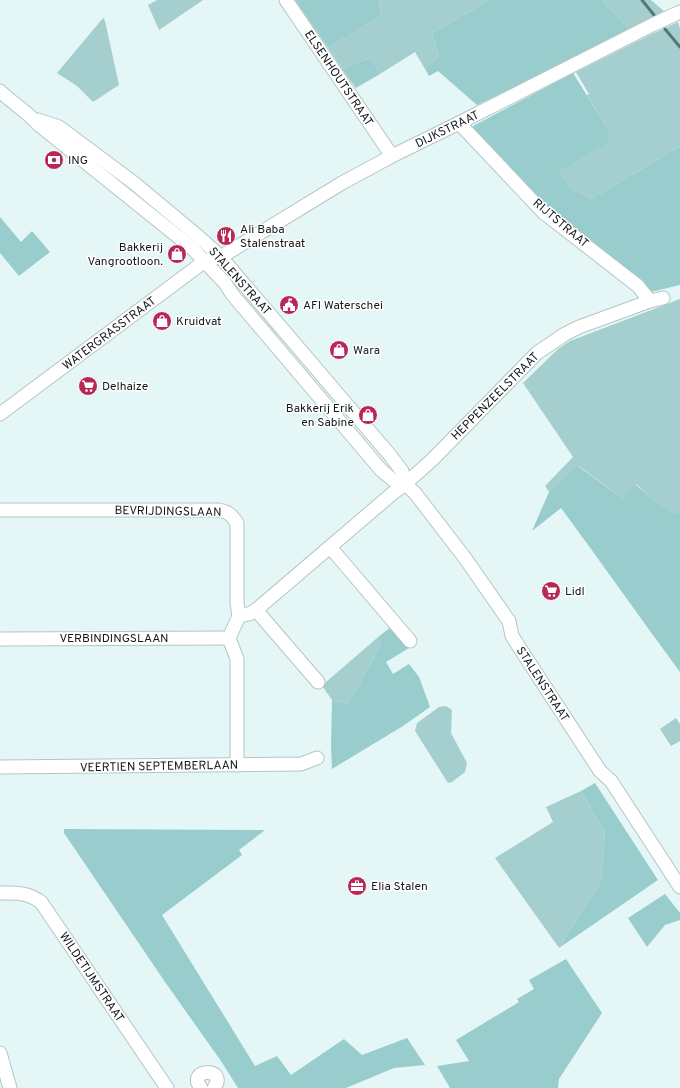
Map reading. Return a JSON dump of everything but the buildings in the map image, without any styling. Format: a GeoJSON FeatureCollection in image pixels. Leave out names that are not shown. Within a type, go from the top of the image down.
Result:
{"type":"FeatureCollection","features":[{"type":"Feature","properties":{"kind":"street","name":"ELSENHOUTSTRAAT"},"geometry":{"type":"LineString","coordinates":[[286,0],[392,156]]}},
{"type":"Feature","properties":{"kind":"street","name":"DIJKSTRAAT"},"geometry":{"type":"LineString","coordinates":[[220,256],[342,183],[392,156],[459,124],[680,12]]}},
{"type":"Feature","properties":{"kind":"street","name":"STALENSTRAAT"},"geometry":{"type":"LineString","coordinates":[[2,95],[34,119],[186,243],[226,283],[232,294],[381,470],[393,480],[405,484],[416,493],[465,558],[509,621],[512,636],[522,653],[600,771],[611,781],[680,887]]}},
{"type":"Feature","properties":{"kind":"street","name":"STALENSTRAAT"},"geometry":{"type":"LineString","coordinates":[[34,119],[59,127],[134,183],[220,256],[402,471],[405,484]]}},
{"type":"Feature","properties":{"kind":"street","name":"RIJTSTRAAT"},"geometry":{"type":"LineString","coordinates":[[459,124],[543,212],[638,286],[650,301]]}},
{"type":"Feature","properties":{"kind":"street"},"geometry":{"type":"LineString","coordinates":[[126,194],[134,183]]}},
{"type":"Feature","properties":{"kind":"street","name":"WATERGRASSTRAAT"},"geometry":{"type":"LineString","coordinates":[[0,414],[205,262],[220,256]]}},
{"type":"Feature","properties":{"kind":"street"},"geometry":{"type":"LineString","coordinates":[[232,294],[244,284]]}},
{"type":"Feature","properties":{"kind":"street","name":"HEPPENZEELSTRAAT"},"geometry":{"type":"LineString","coordinates":[[405,484],[432,460],[538,353],[565,334],[578,327],[650,301],[663,298]]}},
{"type":"Feature","properties":{"kind":"street"},"geometry":{"type":"LineString","coordinates":[[381,470],[386,470],[390,467],[393,460]]}},
{"type":"Feature","properties":{"kind":"street"},"geometry":{"type":"LineString","coordinates":[[237,765],[237,659],[229,638],[239,616],[250,614],[256,610],[405,484]]}},
{"type":"Feature","properties":{"kind":"street","name":"BEVRIJDINGSLAAN"},"geometry":{"type":"LineString","coordinates":[[0,510],[217,510],[226,512],[233,516],[237,523],[237,603],[239,616]]}},
{"type":"Feature","properties":{"kind":"street"},"geometry":{"type":"LineString","coordinates":[[330,547],[410,641]]}},
{"type":"Feature","properties":{"kind":"street"},"geometry":{"type":"LineString","coordinates":[[256,610],[318,682]]}},
{"type":"Feature","properties":{"kind":"street","name":"VERBINDINGSLAAN"},"geometry":{"type":"LineString","coordinates":[[0,639],[229,638]]}},
{"type":"Feature","properties":{"kind":"street","name":"VEERTIEN SEPTEMBERLAAN"},"geometry":{"type":"LineString","coordinates":[[0,767],[300,764],[317,758]]}},
{"type":"Feature","properties":{"kind":"street","name":"WILDETIJMSTRAAT"},"geometry":{"type":"LineString","coordinates":[[0,893],[22,893],[34,897],[42,902],[167,1088]]}},
{"type":"Feature","properties":{"kind":"street"},"geometry":{"type":"LineString","coordinates":[[0,1053],[10,1088]]}},
{"type":"Feature","properties":{"kind":"street"},"geometry":{"type":"LineString","coordinates":[[197,1087],[200,1075],[208,1072],[214,1074],[216,1077],[214,1088]]}},
{"type":"Feature","properties":{"kind":"shaded area"},"geometry":{"type":"Polygon","coordinates":[[[157,0],[203,0],[159,30],[148,5],[157,0]]]}},
{"type":"Feature","properties":{"kind":"shaded area"},"geometry":{"type":"Polygon","coordinates":[[[295,0],[379,0],[381,16],[328,48],[295,0]]]}},
{"type":"Feature","properties":{"kind":"shaded area"},"geometry":{"type":"Polygon","coordinates":[[[379,0],[490,0],[432,33],[439,56],[425,69],[415,52],[380,74],[371,57],[342,69],[328,48],[381,16],[379,0]]]}},
{"type":"Feature","properties":{"kind":"shaded area"},"geometry":{"type":"Polygon","coordinates":[[[490,0],[602,0],[630,30],[477,105],[438,71],[429,76],[425,69],[439,56],[432,33],[490,0]]]}},
{"type":"Feature","properties":{"kind":"shaded area"},"geometry":{"type":"Polygon","coordinates":[[[602,0],[651,0],[664,11],[630,30],[602,0]]]}},
{"type":"Feature","properties":{"kind":"shaded area"},"geometry":{"type":"Polygon","coordinates":[[[103,18],[105,21],[119,85],[93,102],[77,86],[57,73],[103,18]]]}},
{"type":"Feature","properties":{"kind":"shaded area"},"geometry":{"type":"Polygon","coordinates":[[[678,22],[680,29],[680,146],[591,199],[571,188],[557,172],[600,148],[607,128],[587,95],[589,94],[576,72],[678,22]]]}},
{"type":"Feature","properties":{"kind":"shaded area"},"geometry":{"type":"Polygon","coordinates":[[[371,57],[380,74],[356,88],[342,69],[371,57]]]}},
{"type":"Feature","properties":{"kind":"shaded area"},"geometry":{"type":"Polygon","coordinates":[[[573,73],[607,128],[609,141],[600,148],[558,172],[571,188],[591,199],[680,146],[680,285],[651,292],[549,209],[530,188],[479,139],[474,132],[473,126],[573,73]]]}},
{"type":"Feature","properties":{"kind":"shaded area"},"geometry":{"type":"Polygon","coordinates":[[[0,217],[21,242],[32,231],[50,252],[19,276],[0,253],[0,217]]]}},
{"type":"Feature","properties":{"kind":"shaded area"},"geometry":{"type":"Polygon","coordinates":[[[680,299],[680,512],[673,517],[636,484],[623,499],[579,466],[549,492],[545,486],[573,457],[523,383],[558,349],[570,341],[680,299]]]}},
{"type":"Feature","properties":{"kind":"shaded area"},"geometry":{"type":"Polygon","coordinates":[[[578,466],[623,499],[635,484],[673,516],[680,512],[680,672],[561,508],[532,531],[549,492],[578,466]]]}},
{"type":"Feature","properties":{"kind":"shaded area"},"geometry":{"type":"Polygon","coordinates":[[[392,626],[409,648],[386,662],[393,674],[409,664],[419,677],[430,707],[403,726],[332,769],[332,700],[347,704],[381,644],[377,638],[392,626]]]}},
{"type":"Feature","properties":{"kind":"shaded area"},"geometry":{"type":"Polygon","coordinates":[[[377,638],[381,644],[347,704],[332,700],[323,687],[326,682],[377,638]]]}},
{"type":"Feature","properties":{"kind":"shaded area"},"geometry":{"type":"Polygon","coordinates":[[[446,706],[452,710],[451,733],[467,763],[465,772],[452,782],[448,783],[415,731],[417,723],[439,707],[446,706]]]}},
{"type":"Feature","properties":{"kind":"shaded area"},"geometry":{"type":"Polygon","coordinates":[[[676,718],[680,724],[680,741],[671,746],[660,729],[676,718]]]}},
{"type":"Feature","properties":{"kind":"shaded area"},"geometry":{"type":"Polygon","coordinates":[[[595,783],[658,880],[559,948],[601,881],[605,832],[581,791],[595,783]]]}},
{"type":"Feature","properties":{"kind":"shaded area"},"geometry":{"type":"Polygon","coordinates":[[[581,791],[605,832],[601,881],[559,948],[495,858],[553,822],[546,807],[581,791]]]}},
{"type":"Feature","properties":{"kind":"shaded area"},"geometry":{"type":"Polygon","coordinates":[[[64,829],[265,830],[239,850],[242,855],[162,915],[255,1066],[277,1056],[291,1075],[344,1039],[362,1055],[407,1038],[425,1065],[394,1068],[346,1088],[238,1088],[64,833],[64,829]]]}},
{"type":"Feature","properties":{"kind":"shaded area"},"geometry":{"type":"Polygon","coordinates":[[[665,894],[680,913],[680,920],[665,925],[647,947],[628,918],[665,894]]]}},
{"type":"Feature","properties":{"kind":"shaded area"},"geometry":{"type":"Polygon","coordinates":[[[566,959],[602,1013],[559,1079],[558,1088],[450,1088],[437,1066],[469,1061],[456,1040],[519,1002],[517,999],[534,989],[529,980],[566,959]]]}},
{"type":"Feature","properties":{"kind":"waterway"},"geometry":{"type":"LineString","coordinates":[[642,0],[654,15]]}},
{"type":"Feature","properties":{"kind":"waterway"},"geometry":{"type":"LineString","coordinates":[[665,29],[680,47]]}},
{"type":"Feature","properties":{"kind":"place","name":"ING"},"geometry":{"type":"Point","coordinates":[54,160]}},
{"type":"Feature","properties":{"kind":"place","name":"Ali Baba Stalenstraat"},"geometry":{"type":"Point","coordinates":[226,236]}},
{"type":"Feature","properties":{"kind":"place","name":"Bakkerij Vangrootloon."},"geometry":{"type":"Point","coordinates":[177,254]}},
{"type":"Feature","properties":{"kind":"place","name":"AFI Waterschei"},"geometry":{"type":"Point","coordinates":[289,305]}},
{"type":"Feature","properties":{"kind":"place","name":"Kruidvat"},"geometry":{"type":"Point","coordinates":[162,321]}},
{"type":"Feature","properties":{"kind":"place","name":"Wara"},"geometry":{"type":"Point","coordinates":[339,350]}},
{"type":"Feature","properties":{"kind":"place","name":"Delhaize"},"geometry":{"type":"Point","coordinates":[88,386]}},
{"type":"Feature","properties":{"kind":"place","name":"Bakkerij Erik en Sabine"},"geometry":{"type":"Point","coordinates":[368,415]}},
{"type":"Feature","properties":{"kind":"place","name":"Lidl"},"geometry":{"type":"Point","coordinates":[551,591]}},
{"type":"Feature","properties":{"kind":"place","name":"Elia Stalen"},"geometry":{"type":"Point","coordinates":[357,886]}}]}
